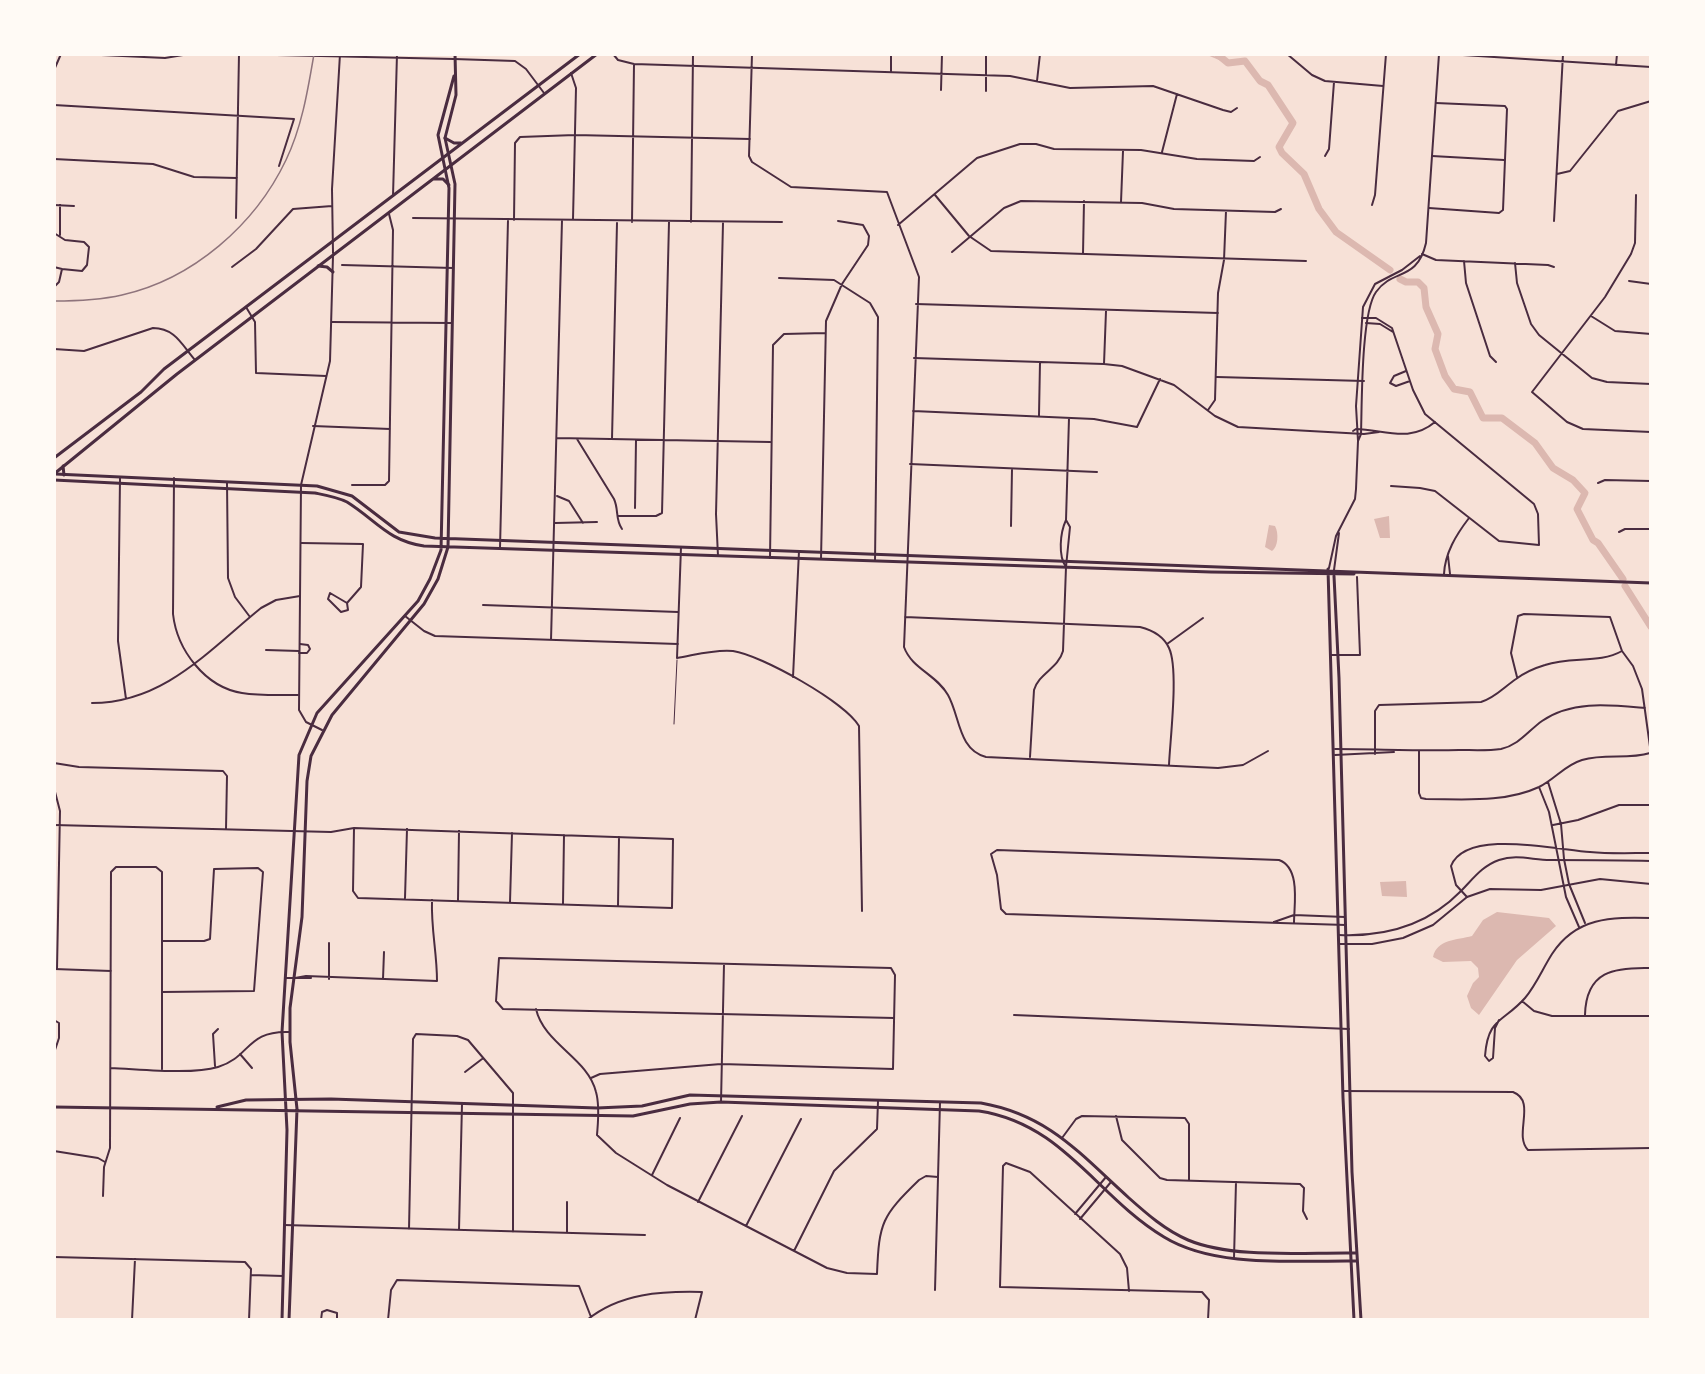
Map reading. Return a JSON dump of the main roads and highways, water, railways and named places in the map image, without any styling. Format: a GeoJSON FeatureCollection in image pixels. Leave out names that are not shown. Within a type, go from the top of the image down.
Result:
{"type":"FeatureCollection","features":[{"type":"Feature","properties":{"kind":"main road"},"geometry":{"type":"LineString","coordinates":[[282,1320],[286,1100],[282,1032],[297,766],[311,725],[331,695],[405,616],[424,591],[445,538],[451,413],[455,184],[445,138],[456,95],[455,54]]}},
{"type":"Feature","properties":{"kind":"main road"},"geometry":{"type":"LineString","coordinates":[[54,458],[126,404],[188,351],[580,54]]}},
{"type":"Feature","properties":{"kind":"main road"},"geometry":{"type":"LineString","coordinates":[[54,474],[252,315],[597,54]]}},
{"type":"Feature","properties":{"kind":"main road"},"geometry":{"type":"LineString","coordinates":[[289,1320],[297,1109],[290,1032],[302,917],[307,781],[311,756],[332,714],[411,621],[438,579],[448,547],[445,538],[445,413],[449,185],[442,159],[439,130],[449,101],[454,75]]}},
{"type":"Feature","properties":{"kind":"main road"},"geometry":{"type":"LineString","coordinates":[[445,138],[454,143],[462,143]]}},
{"type":"Feature","properties":{"kind":"main road"},"geometry":{"type":"LineString","coordinates":[[432,179],[443,179],[449,185]]}},
{"type":"Feature","properties":{"kind":"main road"},"geometry":{"type":"LineString","coordinates":[[316,266],[327,267],[333,272]]}},
{"type":"Feature","properties":{"kind":"main road"},"geometry":{"type":"LineString","coordinates":[[126,404],[132,413]]}},
{"type":"Feature","properties":{"kind":"main road"},"geometry":{"type":"LineString","coordinates":[[445,413],[451,413]]}},
{"type":"Feature","properties":{"kind":"main road"},"geometry":{"type":"LineString","coordinates":[[63,466],[64,476]]}},
{"type":"Feature","properties":{"kind":"main road"},"geometry":{"type":"LineString","coordinates":[[54,474],[174,486],[303,493],[345,501],[383,532],[399,540],[417,545],[441,547],[1276,574],[1365,573]]}},
{"type":"Feature","properties":{"kind":"main road"},"geometry":{"type":"LineString","coordinates":[[54,480],[174,478],[334,489],[352,496],[399,532],[445,538],[1277,567],[1365,573],[1651,583]]}},
{"type":"Feature","properties":{"kind":"main road"},"geometry":{"type":"LineString","coordinates":[[1137,563],[1137,570]]}},
{"type":"Feature","properties":{"kind":"main road"},"geometry":{"type":"LineString","coordinates":[[1276,574],[1277,567]]}},
{"type":"Feature","properties":{"kind":"main road"},"geometry":{"type":"LineString","coordinates":[[1328,569],[1335,749],[1343,1091],[1349,1261],[1354,1320]]}},
{"type":"Feature","properties":{"kind":"main road"},"geometry":{"type":"LineString","coordinates":[[1334,570],[1347,925],[1350,1091],[1360,1320]]}},
{"type":"Feature","properties":{"kind":"main road"},"geometry":{"type":"LineString","coordinates":[[212,1108],[246,1100],[297,1099],[597,1108],[642,1106],[690,1095],[981,1102],[1001,1106],[1043,1124],[1062,1137],[1169,1231],[1210,1247],[1234,1251],[1356,1253]]}},
{"type":"Feature","properties":{"kind":"main road"},"geometry":{"type":"LineString","coordinates":[[54,1107],[633,1116],[690,1104],[721,1102],[940,1109],[998,1114],[1025,1124],[1048,1137],[1164,1237],[1208,1255],[1234,1258],[1356,1261]]}},
{"type":"Feature","properties":{"kind":"waterway"},"geometry":{"type":"LineString","coordinates":[[1207,54],[1228,63]]}},
{"type":"Feature","properties":{"kind":"waterway"},"geometry":{"type":"LineString","coordinates":[[1217,54],[1228,63],[1245,61],[1260,81],[1268,85],[1293,123],[1279,147],[1282,153],[1304,174],[1319,209],[1336,232],[1390,270]]}},
{"type":"Feature","properties":{"kind":"waterway"},"geometry":{"type":"LineString","coordinates":[[1400,279],[1406,282],[1418,282],[1424,288],[1426,307],[1438,334],[1435,349],[1445,376],[1454,389],[1470,392],[1483,418],[1502,418],[1535,443],[1553,468],[1573,480],[1585,493],[1577,509],[1593,540],[1598,543],[1623,579]]}},
{"type":"Feature","properties":{"kind":"waterway"},"geometry":{"type":"LineString","coordinates":[[1625,586],[1651,627]]}},
{"type":"Feature","properties":{"kind":"railway"},"geometry":{"type":"LineString","coordinates":[[54,301],[105,298],[148,287],[173,276],[219,246],[257,206],[273,184],[286,160],[304,108],[314,54]]}}]}
